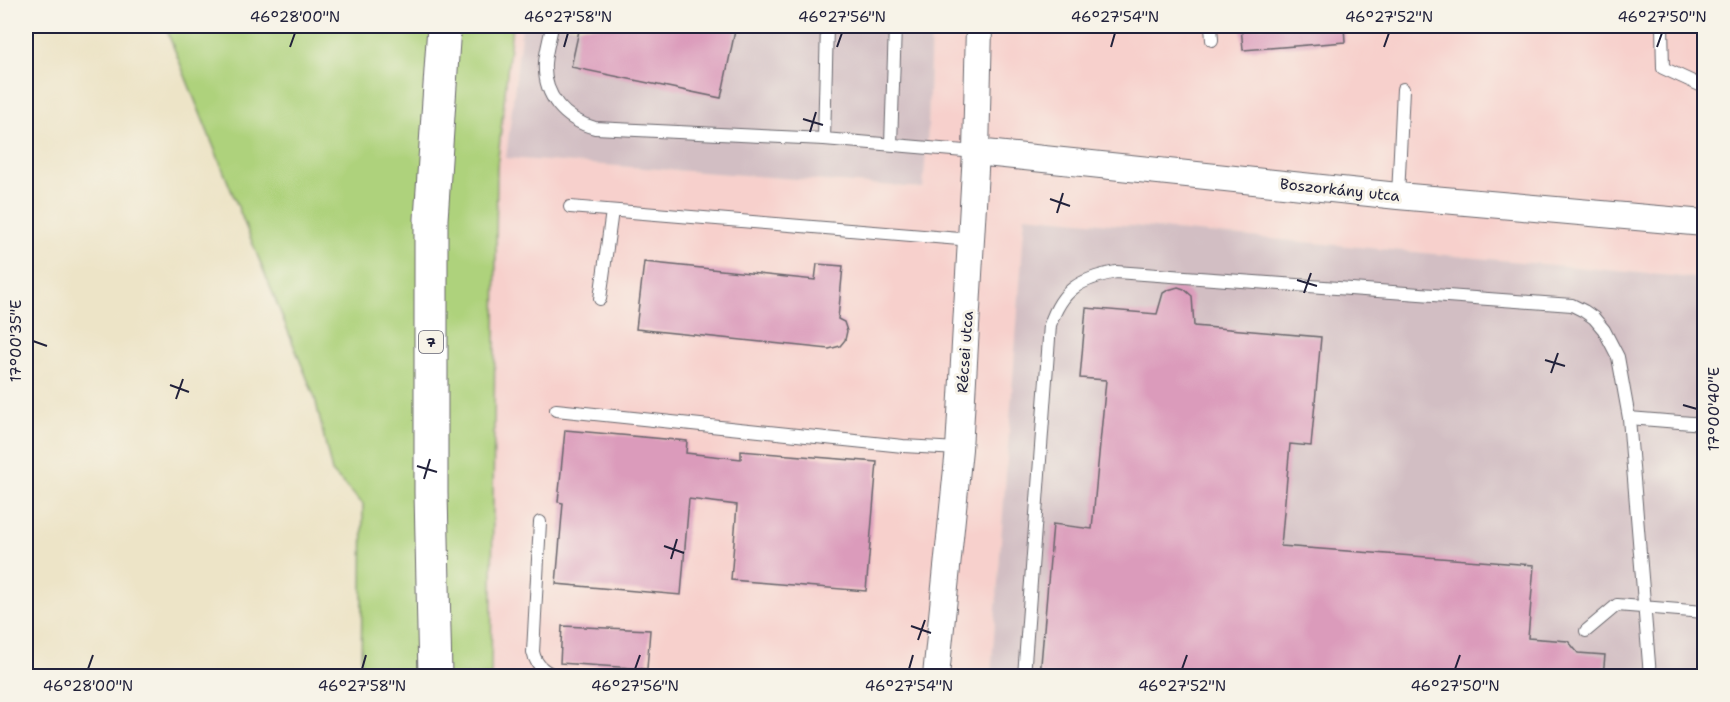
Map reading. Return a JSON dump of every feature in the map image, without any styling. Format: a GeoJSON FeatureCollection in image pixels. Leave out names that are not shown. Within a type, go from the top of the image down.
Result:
{"type":"FeatureCollection","features":[{"type":"Feature","properties":{"kind":"main road","name":"7"},"geometry":{"type":"LineString","coordinates":[[435,676],[431,493],[431,219],[444,26]]}},
{"type":"Feature","properties":{"kind":"street","name":"Récsei utca"},"geometry":{"type":"LineString","coordinates":[[936,676],[959,449],[976,152],[978,26]]}},
{"type":"Feature","properties":{"kind":"street","name":"Boszorkány utca"},"geometry":{"type":"LineString","coordinates":[[976,152],[1398,196],[1704,223]]}},
{"type":"Feature","properties":{"kind":"lane"},"geometry":{"type":"LineString","coordinates":[[552,26],[545,64],[550,95],[564,112],[584,125],[595,128],[824,139],[976,152]]}},
{"type":"Feature","properties":{"kind":"lane"},"geometry":{"type":"LineString","coordinates":[[824,139],[827,26]]}},
{"type":"Feature","properties":{"kind":"lane"},"geometry":{"type":"LineString","coordinates":[[891,144],[895,26]]}},
{"type":"Feature","properties":{"kind":"lane"},"geometry":{"type":"LineString","coordinates":[[1211,26],[1212,40]]}},
{"type":"Feature","properties":{"kind":"lane"},"geometry":{"type":"LineString","coordinates":[[1662,26],[1663,68],[1704,87]]}},
{"type":"Feature","properties":{"kind":"lane"},"geometry":{"type":"LineString","coordinates":[[1398,196],[1403,89]]}},
{"type":"Feature","properties":{"kind":"lane"},"geometry":{"type":"LineString","coordinates":[[570,207],[972,240]]}},
{"type":"Feature","properties":{"kind":"lane"},"geometry":{"type":"LineString","coordinates":[[600,299],[612,211]]}},
{"type":"Feature","properties":{"kind":"lane"},"geometry":{"type":"LineString","coordinates":[[1024,676],[1050,325],[1055,310],[1071,288],[1084,281],[1116,272],[1572,305],[1594,318],[1618,357],[1629,418],[1650,676]]}},
{"type":"Feature","properties":{"kind":"lane"},"geometry":{"type":"LineString","coordinates":[[556,410],[903,446],[959,449]]}},
{"type":"Feature","properties":{"kind":"lane"},"geometry":{"type":"LineString","coordinates":[[1629,418],[1704,424]]}},
{"type":"Feature","properties":{"kind":"lane"},"geometry":{"type":"LineString","coordinates":[[540,522],[533,652],[535,659],[543,669],[561,676]]}},
{"type":"Feature","properties":{"kind":"lane"},"geometry":{"type":"LineString","coordinates":[[1586,631],[1617,605],[1704,612]]}},
{"type":"Feature","properties":{"kind":"shaded area"},"geometry":{"type":"Polygon","coordinates":[[[512,26],[522,26],[506,158],[922,188],[928,128],[931,26],[1704,26],[1704,279],[1025,216],[991,676],[491,676],[497,168],[512,26]]]}},
{"type":"Feature","properties":{"kind":"shaded area"},"geometry":{"type":"Polygon","coordinates":[[[522,26],[931,26],[928,128],[923,188],[506,158],[522,26]]]}},
{"type":"Feature","properties":{"kind":"shaded area"},"geometry":{"type":"Polygon","coordinates":[[[1025,216],[1704,279],[1704,547],[1697,676],[991,676],[1025,216]]]}},
{"type":"Feature","properties":{"kind":"shaded area"},"geometry":{"type":"Polygon","coordinates":[[[1704,547],[1704,676],[1697,676],[1701,612],[1704,547]]]}},
{"type":"Feature","properties":{"kind":"green space"},"geometry":{"type":"Polygon","coordinates":[[[165,26],[512,26],[497,168],[491,676],[361,676],[363,504],[332,472],[315,398],[165,26]]]}},
{"type":"Feature","properties":{"kind":"building"},"geometry":{"type":"Polygon","coordinates":[[[580,26],[736,26],[721,98],[571,67],[580,26]]]}},
{"type":"Feature","properties":{"kind":"building"},"geometry":{"type":"Polygon","coordinates":[[[1241,26],[1344,26],[1345,42],[1243,50],[1241,26]]]}},
{"type":"Feature","properties":{"kind":"building"},"geometry":{"type":"Polygon","coordinates":[[[644,262],[815,280],[817,264],[843,266],[838,319],[844,322],[847,331],[845,340],[840,346],[829,349],[636,329],[644,262]]]}},
{"type":"Feature","properties":{"kind":"building"},"geometry":{"type":"Polygon","coordinates":[[[1178,287],[1192,296],[1194,326],[1321,337],[1311,446],[1290,444],[1281,546],[1534,565],[1528,638],[1568,641],[1578,653],[1605,655],[1603,676],[1040,676],[1053,524],[1092,529],[1106,380],[1080,378],[1086,308],[1157,314],[1163,293],[1178,287]]]}},
{"type":"Feature","properties":{"kind":"building"},"geometry":{"type":"Polygon","coordinates":[[[565,430],[687,441],[686,453],[741,459],[741,451],[877,462],[866,591],[731,580],[737,505],[689,499],[681,595],[556,584],[563,503],[558,502],[565,430]]]}},
{"type":"Feature","properties":{"kind":"building"},"geometry":{"type":"Polygon","coordinates":[[[562,626],[650,630],[647,669],[560,663],[562,626]]]}}]}
